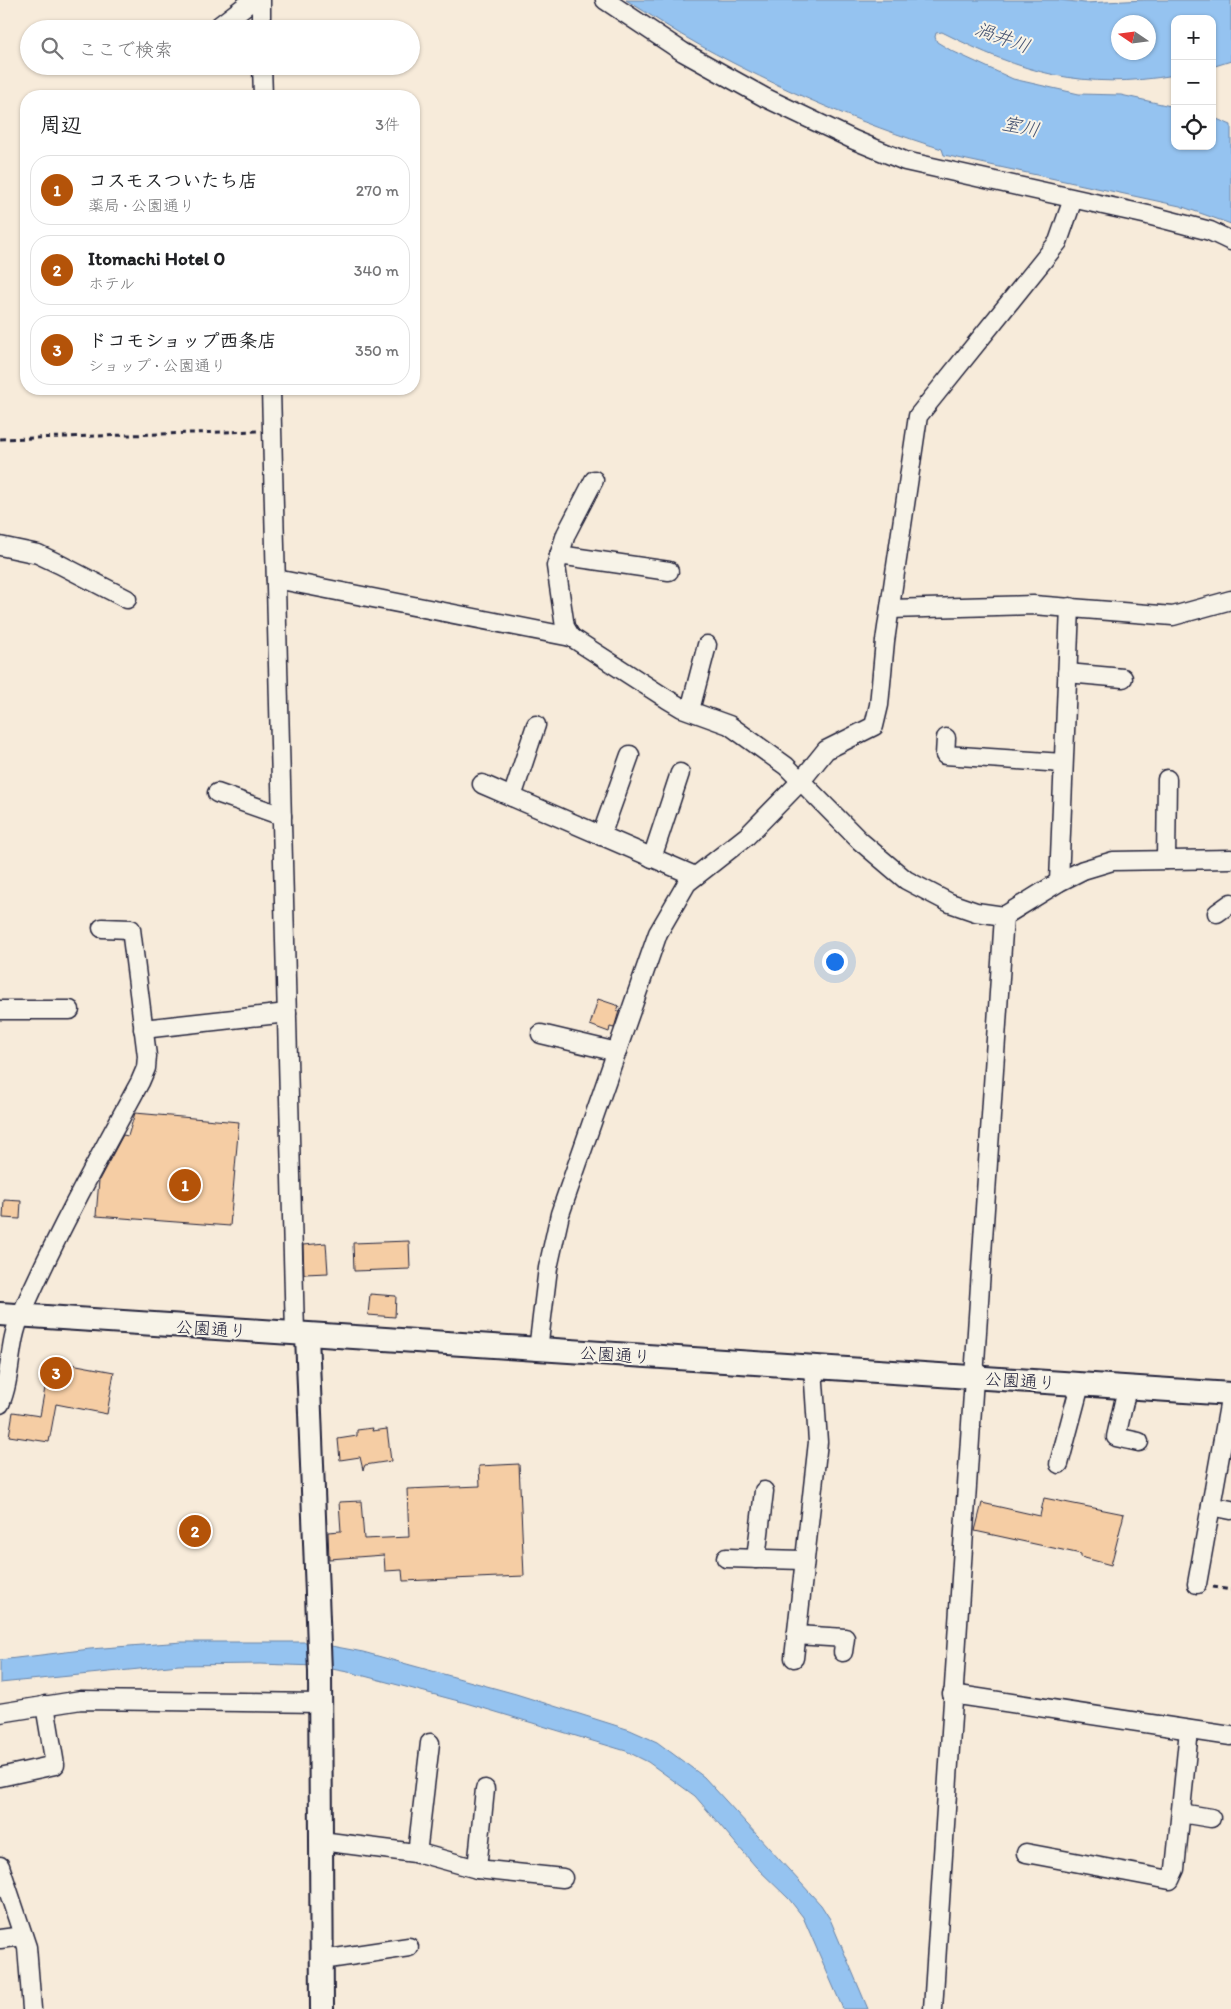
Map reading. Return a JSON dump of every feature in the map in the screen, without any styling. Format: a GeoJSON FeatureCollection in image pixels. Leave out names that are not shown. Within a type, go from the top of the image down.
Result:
{"type":"FeatureCollection","features":[{"type":"Feature","properties":{"kind":"street"},"geometry":{"type":"LineString","coordinates":[[227,20],[254,0]]}},
{"type":"Feature","properties":{"kind":"street"},"geometry":{"type":"LineString","coordinates":[[261,0],[262,20]]}},
{"type":"Feature","properties":{"kind":"street"},"geometry":{"type":"LineString","coordinates":[[605,0],[684,52],[764,97],[854,140],[905,161],[1156,217],[1210,231],[1231,241]]}},
{"type":"Feature","properties":{"kind":"street"},"geometry":{"type":"LineString","coordinates":[[262,75],[263,90]]}},
{"type":"Feature","properties":{"kind":"street"},"geometry":{"type":"LineString","coordinates":[[538,1350],[548,1268],[560,1214],[658,933],[687,883],[747,836],[802,781],[826,750],[874,726],[878,712],[890,609],[918,416],[1058,242],[1073,199]]}},
{"type":"Feature","properties":{"kind":"street"},"geometry":{"type":"LineString","coordinates":[[271,395],[287,1013],[301,1335],[319,1640],[322,2009]]}},
{"type":"Feature","properties":{"kind":"street"},"geometry":{"type":"LineString","coordinates":[[571,637],[565,627],[557,581],[558,554],[566,534],[594,480]]}},
{"type":"Feature","properties":{"kind":"street"},"geometry":{"type":"LineString","coordinates":[[0,546],[38,554],[127,600]]}},
{"type":"Feature","properties":{"kind":"street"},"geometry":{"type":"LineString","coordinates":[[558,554],[669,571]]}},
{"type":"Feature","properties":{"kind":"street"},"geometry":{"type":"LineString","coordinates":[[276,580],[571,637],[646,687],[690,710],[728,725],[786,766],[860,841],[906,880],[950,903],[976,912],[1004,916],[1059,882],[1083,870],[1113,861],[1231,859]]}},
{"type":"Feature","properties":{"kind":"street"},"geometry":{"type":"LineString","coordinates":[[890,609],[1033,605],[1173,616],[1231,600]]}},
{"type":"Feature","properties":{"kind":"street"},"geometry":{"type":"LineString","coordinates":[[1059,882],[1070,607]]}},
{"type":"Feature","properties":{"kind":"street"},"geometry":{"type":"LineString","coordinates":[[690,710],[707,645]]}},
{"type":"Feature","properties":{"kind":"street"},"geometry":{"type":"LineString","coordinates":[[1067,673],[1123,678]]}},
{"type":"Feature","properties":{"kind":"street"},"geometry":{"type":"LineString","coordinates":[[512,797],[536,725]]}},
{"type":"Feature","properties":{"kind":"street"},"geometry":{"type":"LineString","coordinates":[[946,738],[945,755],[1064,763]]}},
{"type":"Feature","properties":{"kind":"street"},"geometry":{"type":"LineString","coordinates":[[601,836],[630,755]]}},
{"type":"Feature","properties":{"kind":"street"},"geometry":{"type":"LineString","coordinates":[[652,858],[680,773]]}},
{"type":"Feature","properties":{"kind":"street"},"geometry":{"type":"LineString","coordinates":[[1166,860],[1167,779]]}},
{"type":"Feature","properties":{"kind":"street"},"geometry":{"type":"LineString","coordinates":[[482,784],[695,876]]}},
{"type":"Feature","properties":{"kind":"street"},"geometry":{"type":"LineString","coordinates":[[217,793],[282,816]]}},
{"type":"Feature","properties":{"kind":"street"},"geometry":{"type":"LineString","coordinates":[[933,2009],[1004,916]]}},
{"type":"Feature","properties":{"kind":"street"},"geometry":{"type":"LineString","coordinates":[[0,1404],[13,1335],[10,1315],[64,1221],[146,1068],[132,929],[102,928]]}},
{"type":"Feature","properties":{"kind":"street"},"geometry":{"type":"LineString","coordinates":[[0,1010],[70,1010]]}},
{"type":"Feature","properties":{"kind":"street"},"geometry":{"type":"LineString","coordinates":[[143,1029],[287,1013]]}},
{"type":"Feature","properties":{"kind":"street"},"geometry":{"type":"LineString","coordinates":[[541,1034],[617,1052]]}},
{"type":"Feature","properties":{"kind":"street","name":"公園通り"},"geometry":{"type":"LineString","coordinates":[[10,1315],[1231,1394]]}},
{"type":"Feature","properties":{"kind":"street"},"geometry":{"type":"LineString","coordinates":[[794,1658],[818,1442],[813,1368]]}},
{"type":"Feature","properties":{"kind":"street"},"geometry":{"type":"LineString","coordinates":[[1059,1464],[1080,1385]]}},
{"type":"Feature","properties":{"kind":"street"},"geometry":{"type":"LineString","coordinates":[[1127,1388],[1116,1437],[1139,1442]]}},
{"type":"Feature","properties":{"kind":"street"},"geometry":{"type":"LineString","coordinates":[[1197,1584],[1231,1394]]}},
{"type":"Feature","properties":{"kind":"street"},"geometry":{"type":"LineString","coordinates":[[756,1559],[764,1491]]}},
{"type":"Feature","properties":{"kind":"street"},"geometry":{"type":"LineString","coordinates":[[1211,1506],[1231,1510]]}},
{"type":"Feature","properties":{"kind":"street"},"geometry":{"type":"LineString","coordinates":[[726,1558],[804,1560]]}},
{"type":"Feature","properties":{"kind":"street"},"geometry":{"type":"LineString","coordinates":[[796,1635],[846,1638],[844,1652]]}},
{"type":"Feature","properties":{"kind":"street"},"geometry":{"type":"LineString","coordinates":[[952,1694],[1231,1736]]}},
{"type":"Feature","properties":{"kind":"street"},"geometry":{"type":"LineString","coordinates":[[0,1712],[81,1700],[320,1702]]}},
{"type":"Feature","properties":{"kind":"street"},"geometry":{"type":"LineString","coordinates":[[0,1777],[55,1766],[45,1705]]}},
{"type":"Feature","properties":{"kind":"street"},"geometry":{"type":"LineString","coordinates":[[1026,1853],[1170,1880],[1175,1869],[1189,1730]]}},
{"type":"Feature","properties":{"kind":"street"},"geometry":{"type":"LineString","coordinates":[[417,1854],[430,1743]]}},
{"type":"Feature","properties":{"kind":"street"},"geometry":{"type":"LineString","coordinates":[[477,1869],[484,1789]]}},
{"type":"Feature","properties":{"kind":"street"},"geometry":{"type":"LineString","coordinates":[[1181,1813],[1211,1818]]}},
{"type":"Feature","properties":{"kind":"street"},"geometry":{"type":"LineString","coordinates":[[321,1841],[417,1854],[477,1869],[563,1878]]}},
{"type":"Feature","properties":{"kind":"street"},"geometry":{"type":"LineString","coordinates":[[0,1866],[26,1947],[32,2009]]}},
{"type":"Feature","properties":{"kind":"street"},"geometry":{"type":"LineString","coordinates":[[0,1939],[23,1936]]}},
{"type":"Feature","properties":{"kind":"street"},"geometry":{"type":"LineString","coordinates":[[322,1960],[409,1947]]}},
{"type":"Feature","properties":{"kind":"path"},"geometry":{"type":"LineString","coordinates":[[0,439],[272,431]]}},
{"type":"Feature","properties":{"kind":"water"},"geometry":{"type":"Polygon","coordinates":[[[626,0],[1059,0],[1085,3],[1145,0],[1231,0],[1231,61],[1216,66],[1216,15],[1171,15],[1171,75],[1111,81],[1054,75],[1000,58],[942,32],[936,33],[935,37],[937,42],[952,51],[1013,79],[1079,94],[1121,95],[1171,106],[1171,150],[1216,150],[1216,119],[1231,125],[1231,224],[1180,206],[944,155],[942,149],[880,128],[819,104],[691,41],[626,0]]]}},
{"type":"Feature","properties":{"kind":"water"},"geometry":{"type":"Polygon","coordinates":[[[182,1642],[310,1642],[363,1652],[516,1694],[630,1730],[657,1742],[704,1777],[821,1905],[830,1919],[868,2009],[843,2009],[803,1917],[789,1899],[756,1867],[695,1796],[648,1762],[626,1751],[466,1703],[353,1673],[316,1666],[260,1664],[179,1665],[0,1683],[0,1660],[90,1649],[182,1642]]]}},
{"type":"Feature","properties":{"kind":"building"},"geometry":{"type":"Polygon","coordinates":[[[598,999],[619,1006],[614,1028],[610,1027],[609,1032],[590,1025],[598,999]]]}},
{"type":"Feature","properties":{"kind":"building"},"geometry":{"type":"Polygon","coordinates":[[[135,1113],[239,1122],[230,1226],[96,1216],[99,1180],[123,1135],[128,1136],[135,1113]]]}},
{"type":"Feature","properties":{"kind":"building"},"geometry":{"type":"Polygon","coordinates":[[[4,1200],[21,1201],[20,1219],[3,1218],[4,1200]]]}},
{"type":"Feature","properties":{"kind":"building"},"geometry":{"type":"Polygon","coordinates":[[[409,1241],[410,1269],[354,1271],[353,1243],[409,1241]]]}},
{"type":"Feature","properties":{"kind":"building"},"geometry":{"type":"Polygon","coordinates":[[[326,1243],[328,1273],[304,1274],[303,1245],[326,1243]]]}},
{"type":"Feature","properties":{"kind":"building"},"geometry":{"type":"Polygon","coordinates":[[[370,1294],[396,1296],[395,1317],[368,1315],[370,1294]]]}},
{"type":"Feature","properties":{"kind":"building"},"geometry":{"type":"Polygon","coordinates":[[[50,1360],[114,1372],[107,1414],[56,1404],[49,1442],[9,1436],[13,1412],[40,1416],[50,1360]]]}},
{"type":"Feature","properties":{"kind":"building"},"geometry":{"type":"Polygon","coordinates":[[[373,1428],[372,1431],[387,1429],[391,1461],[365,1465],[363,1470],[360,1457],[340,1460],[338,1439],[357,1436],[357,1430],[373,1428]]]}},
{"type":"Feature","properties":{"kind":"building"},"geometry":{"type":"Polygon","coordinates":[[[519,1464],[524,1576],[403,1581],[402,1570],[385,1571],[384,1555],[329,1559],[328,1532],[341,1531],[339,1502],[361,1501],[364,1539],[409,1537],[407,1489],[480,1486],[479,1466],[519,1464]]]}},
{"type":"Feature","properties":{"kind":"building"},"geometry":{"type":"Polygon","coordinates":[[[1044,1498],[1124,1514],[1111,1565],[1081,1557],[1081,1554],[975,1531],[982,1503],[1040,1516],[1044,1498]]]}},
{"type":"Feature","properties":{"kind":"place","name":"コスモスついたち店"},"geometry":{"type":"Point","coordinates":[185,1185]}},
{"type":"Feature","properties":{"kind":"place","name":"ドコモショップ西条店"},"geometry":{"type":"Point","coordinates":[56,1373]}},
{"type":"Feature","properties":{"kind":"place","name":"Itomachi Hotel 0"},"geometry":{"type":"Point","coordinates":[195,1531]}},
{"type":"Feature","properties":{"kind":"water label","name":"渦井川"},"geometry":{"type":"Point","coordinates":[1003,37]}},
{"type":"Feature","properties":{"kind":"water label","name":"室川"},"geometry":{"type":"Point","coordinates":[1021,126]}}]}
